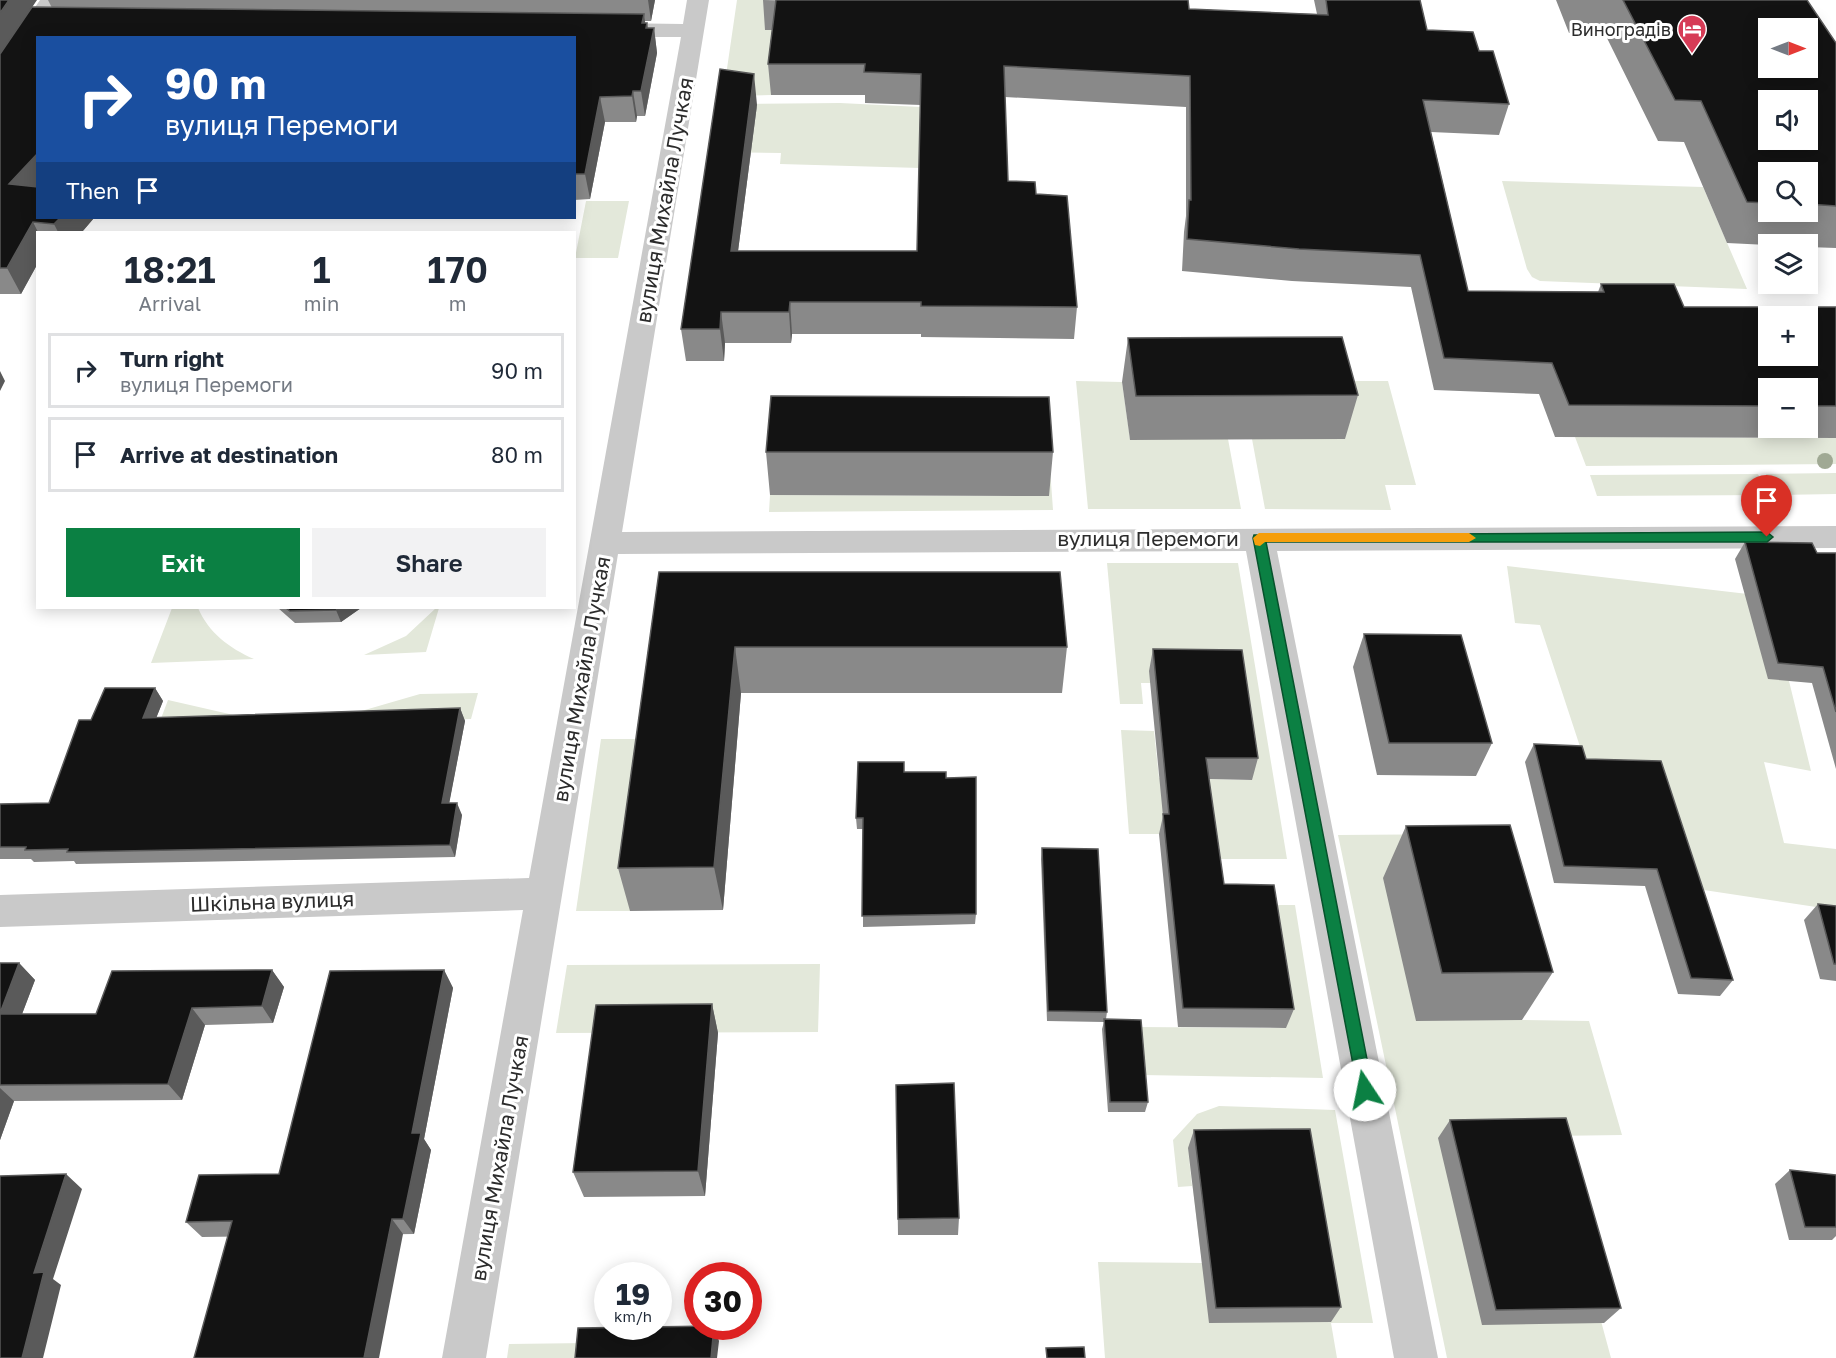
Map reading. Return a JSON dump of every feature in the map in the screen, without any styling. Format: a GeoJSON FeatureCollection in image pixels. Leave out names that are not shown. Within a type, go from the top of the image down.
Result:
{"type":"FeatureCollection","features":[{"type":"Feature","properties":{"kind":"street"},"geometry":{"type":"LineString","coordinates":[[0,76],[51,0]]}},
{"type":"Feature","properties":{"kind":"street"},"geometry":{"type":"LineString","coordinates":[[585,30],[696,15]]}},
{"type":"Feature","properties":{"kind":"street","name":"вулиця Михайла Лучкая"},"geometry":{"type":"LineString","coordinates":[[464,1358],[696,15]]}},
{"type":"Feature","properties":{"kind":"street"},"geometry":{"type":"LineString","coordinates":[[35,23],[59,24]]}},
{"type":"Feature","properties":{"kind":"street","name":"вулиця Перемоги"},"geometry":{"type":"LineString","coordinates":[[605,543],[1259,538],[1836,537]]}},
{"type":"Feature","properties":{"kind":"street"},"geometry":{"type":"LineString","coordinates":[[1259,538],[1416,1358]]}},
{"type":"Feature","properties":{"kind":"street","name":"Шкільна вулиця"},"geometry":{"type":"LineString","coordinates":[[0,911],[545,893]]}},
{"type":"Feature","properties":{"kind":"shaded area"},"geometry":{"type":"Polygon","coordinates":[[[737,0],[769,0],[765,30],[778,30],[771,95],[723,96],[737,0]]]}},
{"type":"Feature","properties":{"kind":"shaded area"},"geometry":{"type":"Polygon","coordinates":[[[840,103],[921,107],[920,168],[780,164],[781,153],[716,152],[722,104],[840,103]]]}},
{"type":"Feature","properties":{"kind":"shaded area"},"geometry":{"type":"Polygon","coordinates":[[[1502,181],[1703,187],[1747,289],[1540,281],[1532,277],[1527,269],[1502,181]]]}},
{"type":"Feature","properties":{"kind":"shaded area"},"geometry":{"type":"Polygon","coordinates":[[[586,201],[629,201],[618,258],[576,258],[586,201]]]}},
{"type":"Feature","properties":{"kind":"shaded area"},"geometry":{"type":"Polygon","coordinates":[[[1076,381],[1122,382],[1130,439],[1228,439],[1241,509],[1088,509],[1076,381]]]}},
{"type":"Feature","properties":{"kind":"shaded area"},"geometry":{"type":"Polygon","coordinates":[[[1330,381],[1388,381],[1416,485],[1385,485],[1391,510],[1265,509],[1252,439],[1345,439],[1330,381]]]}},
{"type":"Feature","properties":{"kind":"shaded area"},"geometry":{"type":"Polygon","coordinates":[[[1575,437],[1836,438],[1836,464],[1586,466],[1575,437]]]}},
{"type":"Feature","properties":{"kind":"shaded area"},"geometry":{"type":"Polygon","coordinates":[[[1048,440],[1053,510],[769,512],[770,495],[1049,496],[1048,440]]]}},
{"type":"Feature","properties":{"kind":"shaded area"},"geometry":{"type":"Polygon","coordinates":[[[1836,473],[1836,494],[1775,495],[1766,474],[1836,473]]]}},
{"type":"Feature","properties":{"kind":"shaded area"},"geometry":{"type":"Polygon","coordinates":[[[1758,474],[1768,495],[1597,496],[1590,475],[1758,474]]]}},
{"type":"Feature","properties":{"kind":"shaded area"},"geometry":{"type":"Polygon","coordinates":[[[1107,563],[1238,563],[1287,859],[1212,859],[1208,834],[1129,834],[1121,730],[1154,731],[1159,778],[1252,780],[1151,683],[1141,683],[1143,704],[1120,704],[1107,563]]]}},
{"type":"Feature","properties":{"kind":"shaded area"},"geometry":{"type":"Polygon","coordinates":[[[1507,566],[1807,601],[1789,681],[1811,771],[1764,762],[1784,843],[1836,849],[1836,910],[1684,887],[1590,777],[1540,625],[1515,623],[1507,566]]]}},
{"type":"Feature","properties":{"kind":"shaded area"},"geometry":{"type":"Polygon","coordinates":[[[172,609],[199,609],[208,625],[221,639],[254,659],[151,663],[172,609]]]}},
{"type":"Feature","properties":{"kind":"shaded area"},"geometry":{"type":"Polygon","coordinates":[[[435,609],[439,609],[426,652],[364,655],[406,636],[435,609]]]}},
{"type":"Feature","properties":{"kind":"shaded area"},"geometry":{"type":"Polygon","coordinates":[[[478,693],[471,719],[157,729],[168,700],[238,716],[351,714],[420,694],[478,693]]]}},
{"type":"Feature","properties":{"kind":"shaded area"},"geometry":{"type":"Polygon","coordinates":[[[601,739],[652,739],[630,911],[576,911],[601,739]]]}},
{"type":"Feature","properties":{"kind":"shaded area"},"geometry":{"type":"Polygon","coordinates":[[[1471,834],[1522,1020],[1589,1021],[1622,1135],[1551,1136],[1611,1358],[1447,1358],[1338,835],[1471,834]]]}},
{"type":"Feature","properties":{"kind":"shaded area"},"geometry":{"type":"Polygon","coordinates":[[[1267,905],[1295,905],[1323,1078],[1142,1075],[1138,1027],[1286,1028],[1267,905]]]}},
{"type":"Feature","properties":{"kind":"shaded area"},"geometry":{"type":"Polygon","coordinates":[[[820,964],[818,1032],[556,1033],[567,965],[820,964]]]}},
{"type":"Feature","properties":{"kind":"shaded area"},"geometry":{"type":"Polygon","coordinates":[[[1219,1106],[1335,1110],[1373,1323],[1331,1323],[1337,1358],[1105,1358],[1098,1262],[1202,1263],[1188,1148],[1192,1186],[1178,1187],[1173,1140],[1197,1114],[1219,1106]]]}},
{"type":"Feature","properties":{"kind":"shaded area"},"geometry":{"type":"Polygon","coordinates":[[[587,1343],[585,1358],[507,1358],[509,1344],[587,1343]]]}},
{"type":"Feature","properties":{"kind":"building"},"geometry":{"type":"Polygon","coordinates":[[[0,0],[9,0],[0,13],[0,0]]]}},
{"type":"Feature","properties":{"kind":"building"},"geometry":{"type":"Polygon","coordinates":[[[776,0],[1188,0],[1189,9],[1328,15],[1326,0],[1420,0],[1427,30],[1473,32],[1479,51],[1493,51],[1509,104],[1423,100],[1468,291],[1604,292],[1601,284],[1674,284],[1684,307],[1758,307],[1758,366],[1818,366],[1818,307],[1836,307],[1836,406],[1818,406],[1818,378],[1758,378],[1758,406],[1569,405],[1552,363],[1444,358],[1420,255],[1299,249],[1187,239],[1189,200],[1191,200],[1190,76],[1004,66],[1008,181],[1035,182],[1036,194],[1067,196],[1077,307],[921,306],[921,302],[790,302],[789,312],[721,312],[720,329],[681,329],[720,69],[754,74],[731,251],[917,251],[921,74],[864,72],[865,64],[768,64],[776,0]]]}},
{"type":"Feature","properties":{"kind":"building"},"geometry":{"type":"Polygon","coordinates":[[[1623,0],[1807,0],[1836,43],[1836,206],[1818,205],[1818,162],[1758,162],[1758,203],[1747,202],[1701,101],[1675,100],[1623,0]]]}},
{"type":"Feature","properties":{"kind":"building"},"geometry":{"type":"Polygon","coordinates":[[[32,7],[644,14],[642,23],[647,23],[646,28],[654,28],[641,91],[633,91],[632,96],[600,97],[585,174],[576,174],[576,36],[36,36],[36,155],[9,184],[36,187],[36,219],[59,219],[54,224],[33,222],[7,268],[0,268],[0,54],[32,7]]]}},
{"type":"Feature","properties":{"kind":"building"},"geometry":{"type":"Polygon","coordinates":[[[1342,337],[1358,395],[1136,396],[1128,338],[1342,337]]]}},
{"type":"Feature","properties":{"kind":"building"},"geometry":{"type":"Polygon","coordinates":[[[771,396],[1049,397],[1053,452],[766,452],[771,396]]]}},
{"type":"Feature","properties":{"kind":"building"},"geometry":{"type":"Polygon","coordinates":[[[1745,542],[1812,543],[1817,553],[1836,553],[1836,712],[1823,667],[1778,663],[1745,542]]]}},
{"type":"Feature","properties":{"kind":"building"},"geometry":{"type":"Polygon","coordinates":[[[659,572],[1060,572],[1067,647],[735,647],[714,867],[618,868],[659,572]]]}},
{"type":"Feature","properties":{"kind":"building"},"geometry":{"type":"Polygon","coordinates":[[[287,609],[338,609],[336,610],[290,611],[287,609]]]}},
{"type":"Feature","properties":{"kind":"building"},"geometry":{"type":"Polygon","coordinates":[[[1364,634],[1461,635],[1492,743],[1389,743],[1364,634]]]}},
{"type":"Feature","properties":{"kind":"building"},"geometry":{"type":"Polygon","coordinates":[[[1153,649],[1242,650],[1258,758],[1206,758],[1224,884],[1274,885],[1294,1009],[1183,1008],[1163,814],[1169,814],[1153,649]]]}},
{"type":"Feature","properties":{"kind":"building"},"geometry":{"type":"Polygon","coordinates":[[[105,688],[155,688],[143,718],[460,708],[442,803],[457,803],[450,845],[67,852],[68,849],[25,850],[26,847],[0,847],[0,804],[49,803],[79,720],[91,720],[105,688]]]}},
{"type":"Feature","properties":{"kind":"building"},"geometry":{"type":"Polygon","coordinates":[[[1534,744],[1582,746],[1586,759],[1661,761],[1733,980],[1691,978],[1657,869],[1564,866],[1534,744]]]}},
{"type":"Feature","properties":{"kind":"building"},"geometry":{"type":"Polygon","coordinates":[[[858,762],[904,762],[904,772],[946,772],[946,778],[976,777],[976,914],[862,916],[863,818],[856,818],[858,762]]]}},
{"type":"Feature","properties":{"kind":"building"},"geometry":{"type":"Polygon","coordinates":[[[1510,825],[1553,972],[1442,973],[1406,826],[1510,825]]]}},
{"type":"Feature","properties":{"kind":"building"},"geometry":{"type":"Polygon","coordinates":[[[1042,848],[1098,849],[1107,1012],[1048,1011],[1042,848]]]}},
{"type":"Feature","properties":{"kind":"building"},"geometry":{"type":"Polygon","coordinates":[[[1818,904],[1836,906],[1836,964],[1834,964],[1818,904]]]}},
{"type":"Feature","properties":{"kind":"building"},"geometry":{"type":"Polygon","coordinates":[[[0,963],[19,963],[0,1013],[0,963]]]}},
{"type":"Feature","properties":{"kind":"building"},"geometry":{"type":"Polygon","coordinates":[[[272,970],[262,1006],[192,1008],[168,1084],[0,1085],[0,1014],[96,1014],[112,971],[272,970]]]}},
{"type":"Feature","properties":{"kind":"building"},"geometry":{"type":"Polygon","coordinates":[[[444,970],[412,1133],[421,1133],[403,1219],[392,1219],[364,1358],[194,1358],[232,1221],[186,1222],[199,1175],[279,1174],[330,971],[444,970]]]}},
{"type":"Feature","properties":{"kind":"building"},"geometry":{"type":"Polygon","coordinates":[[[712,1004],[698,1171],[573,1172],[596,1005],[712,1004]]]}},
{"type":"Feature","properties":{"kind":"building"},"geometry":{"type":"Polygon","coordinates":[[[1104,1019],[1141,1020],[1148,1102],[1110,1102],[1104,1019]]]}},
{"type":"Feature","properties":{"kind":"building"},"geometry":{"type":"Polygon","coordinates":[[[954,1083],[959,1218],[898,1219],[896,1085],[954,1083]]]}},
{"type":"Feature","properties":{"kind":"building"},"geometry":{"type":"Polygon","coordinates":[[[1566,1118],[1621,1308],[1496,1310],[1450,1120],[1566,1118]]]}},
{"type":"Feature","properties":{"kind":"building"},"geometry":{"type":"Polygon","coordinates":[[[1310,1129],[1341,1307],[1216,1308],[1194,1130],[1310,1129]]]}},
{"type":"Feature","properties":{"kind":"building"},"geometry":{"type":"Polygon","coordinates":[[[1790,1170],[1836,1175],[1836,1227],[1805,1227],[1790,1170]]]}},
{"type":"Feature","properties":{"kind":"building"},"geometry":{"type":"Polygon","coordinates":[[[66,1174],[34,1273],[44,1272],[22,1358],[0,1358],[0,1176],[66,1174]]]}},
{"type":"Feature","properties":{"kind":"building"},"geometry":{"type":"Polygon","coordinates":[[[684,1326],[684,1340],[713,1340],[711,1358],[575,1358],[578,1328],[594,1328],[594,1340],[672,1340],[672,1327],[684,1326]]]}},
{"type":"Feature","properties":{"kind":"building"},"geometry":{"type":"Polygon","coordinates":[[[1084,1347],[1085,1358],[1047,1358],[1046,1348],[1084,1347]]]}},
{"type":"Feature","properties":{"kind":"slow traffic"},"geometry":{"type":"LineString","coordinates":[[1260,542],[1259,538],[1469,538]]}},
{"type":"Feature","properties":{"kind":"place","name":"Виноградів"},"geometry":{"type":"Point","coordinates":[1692,54]}},
{"type":"Feature","properties":{"kind":"route"},"geometry":{"type":"LineString","coordinates":[[1365,1090],[1259,538],[1767,537]]}}]}
